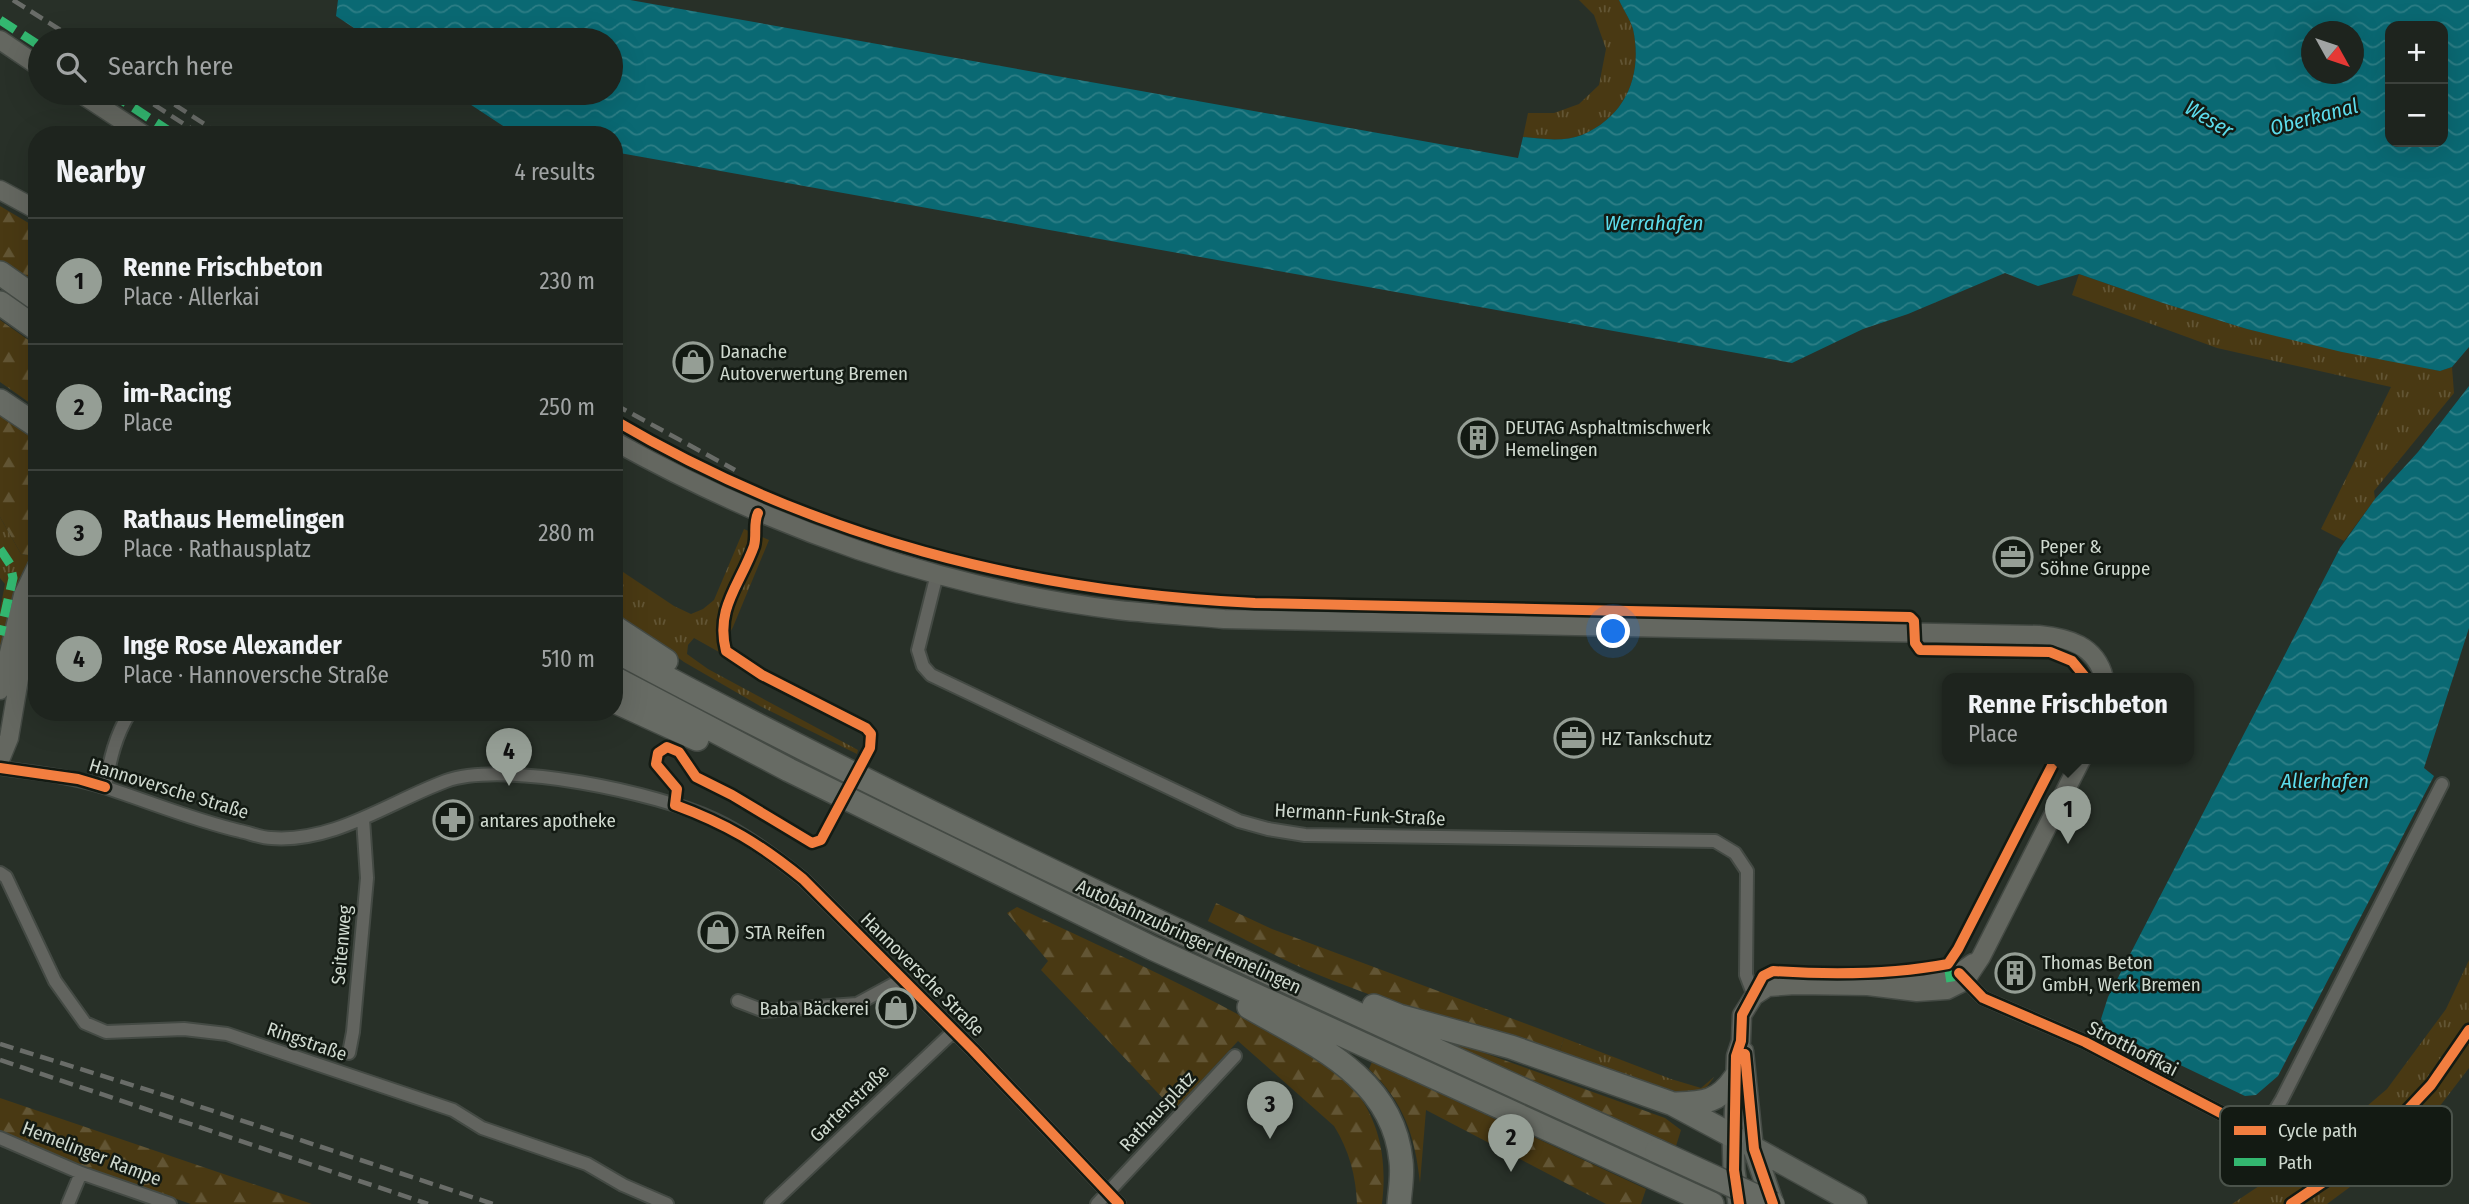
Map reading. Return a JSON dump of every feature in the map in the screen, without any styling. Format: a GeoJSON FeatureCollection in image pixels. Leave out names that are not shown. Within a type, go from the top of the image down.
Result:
{"type":"FeatureCollection","features":[{"type":"Feature","properties":{"kind":"highway"},"geometry":{"type":"LineString","coordinates":[[0,273],[28,293]]}},
{"type":"Feature","properties":{"kind":"highway"},"geometry":{"type":"LineString","coordinates":[[0,303],[28,323]]}},
{"type":"Feature","properties":{"kind":"highway"},"geometry":{"type":"LineString","coordinates":[[0,401],[28,420]]}},
{"type":"Feature","properties":{"kind":"highway"},"geometry":{"type":"LineString","coordinates":[[623,633],[712,688],[738,715]]}},
{"type":"Feature","properties":{"kind":"highway","name":"Autobahnzubringer Hemelingen"},"geometry":{"type":"LineString","coordinates":[[623,655],[962,829],[1281,979],[1773,1204]]}},
{"type":"Feature","properties":{"kind":"highway","name":"Autobahnzubringer Hemelingen"},"geometry":{"type":"LineString","coordinates":[[623,683],[789,770],[1152,948],[1712,1204]]}},
{"type":"Feature","properties":{"kind":"highway"},"geometry":{"type":"LineString","coordinates":[[623,705],[765,772],[789,770]]}},
{"type":"Feature","properties":{"kind":"highway"},"geometry":{"type":"LineString","coordinates":[[1152,948],[1179,975],[1248,1007],[1327,1051],[1354,1070],[1376,1095],[1392,1121],[1401,1161],[1399,1204]]}},
{"type":"Feature","properties":{"kind":"highway"},"geometry":{"type":"LineString","coordinates":[[1281,979],[1321,984],[1399,1016],[1511,1047],[1673,1104],[1733,1136]]}},
{"type":"Feature","properties":{"kind":"highway"},"geometry":{"type":"LineString","coordinates":[[1673,1104],[1715,1099],[1726,1091],[1735,1078]]}},
{"type":"Feature","properties":{"kind":"main road"},"geometry":{"type":"LineString","coordinates":[[1733,1136],[1856,1204]]}},
{"type":"Feature","properties":{"kind":"main road"},"geometry":{"type":"LineString","coordinates":[[1733,1136],[1739,1204]]}},
{"type":"Feature","properties":{"kind":"main road"},"geometry":{"type":"LineString","coordinates":[[1754,1149],[1773,1204]]}},
{"type":"Feature","properties":{"kind":"street"},"geometry":{"type":"LineString","coordinates":[[0,40],[28,59]]}},
{"type":"Feature","properties":{"kind":"street"},"geometry":{"type":"LineString","coordinates":[[98,105],[130,126]]}},
{"type":"Feature","properties":{"kind":"street"},"geometry":{"type":"LineString","coordinates":[[0,190],[28,205]]}},
{"type":"Feature","properties":{"kind":"street"},"geometry":{"type":"LineString","coordinates":[[623,445],[758,513],[835,542],[937,574],[1070,603],[1117,610],[1224,619],[2039,635],[2066,638],[2084,647],[2096,659],[2102,673]]}},
{"type":"Feature","properties":{"kind":"street","name":"Hermann-Funk-Straße"},"geometry":{"type":"LineString","coordinates":[[937,574],[918,650],[923,666],[931,675],[1239,821],[1268,830],[1305,835],[1716,841],[1735,853],[1747,871],[1746,975],[1754,996]]}},
{"type":"Feature","properties":{"kind":"street"},"geometry":{"type":"LineString","coordinates":[[0,690],[23,595],[28,585]]}},
{"type":"Feature","properties":{"kind":"street"},"geometry":{"type":"LineString","coordinates":[[0,760],[9,738],[28,634]]}},
{"type":"Feature","properties":{"kind":"street"},"geometry":{"type":"LineString","coordinates":[[105,787],[111,754],[124,721]]}},
{"type":"Feature","properties":{"kind":"street"},"geometry":{"type":"LineString","coordinates":[[1733,1136],[1736,1056],[1741,1041],[1742,1015],[1754,996],[1768,987],[1868,986],[1962,977],[1981,957],[2079,764]]}},
{"type":"Feature","properties":{"kind":"street","name":"Hannoversche Straße"},"geometry":{"type":"LineString","coordinates":[[0,768],[78,779],[200,821],[271,838],[316,834],[363,819],[448,780],[483,774],[566,781],[638,795],[715,820],[775,856],[803,879],[954,1031],[1119,1204]]}},
{"type":"Feature","properties":{"kind":"street"},"geometry":{"type":"LineString","coordinates":[[2278,1106],[2442,784]]}},
{"type":"Feature","properties":{"kind":"street","name":"Seitenweg"},"geometry":{"type":"LineString","coordinates":[[349,1053],[367,878],[363,819]]}},
{"type":"Feature","properties":{"kind":"street","name":"Ringstraße"},"geometry":{"type":"LineString","coordinates":[[0,873],[6,877],[55,981],[85,1023],[106,1032],[184,1029],[227,1034],[453,1110],[482,1128],[587,1164],[623,1185],[667,1204]]}},
{"type":"Feature","properties":{"kind":"street","name":"Strotthoffkai"},"geometry":{"type":"LineString","coordinates":[[1962,977],[1983,998],[2085,1042],[2220,1113]]}},
{"type":"Feature","properties":{"kind":"street"},"geometry":{"type":"LineString","coordinates":[[738,1001],[764,1011],[858,1004],[903,979]]}},
{"type":"Feature","properties":{"kind":"street","name":"Gartenstraße"},"geometry":{"type":"LineString","coordinates":[[771,1204],[954,1031]]}},
{"type":"Feature","properties":{"kind":"street"},"geometry":{"type":"LineString","coordinates":[[1741,1041],[1746,1057],[1754,1149]]}},
{"type":"Feature","properties":{"kind":"street","name":"Rathausplatz"},"geometry":{"type":"LineString","coordinates":[[1097,1204],[1235,1056]]}},
{"type":"Feature","properties":{"kind":"street","name":"Hemelinger Rampe"},"geometry":{"type":"LineString","coordinates":[[0,1138],[81,1173],[170,1204]]}},
{"type":"Feature","properties":{"kind":"street"},"geometry":{"type":"LineString","coordinates":[[68,1204],[81,1173]]}},
{"type":"Feature","properties":{"kind":"green space"},"geometry":{"type":"Polygon","coordinates":[[[1579,0],[1619,0],[1632,25],[1635,46],[1633,78],[1628,92],[1610,117],[1582,135],[1560,139],[1523,137],[1528,113],[1554,113],[1579,104],[1599,85],[1606,49],[1594,15],[1579,0]]]}},
{"type":"Feature","properties":{"kind":"green space"},"geometry":{"type":"Polygon","coordinates":[[[0,206],[28,223],[28,280],[0,261],[0,206]]]}},
{"type":"Feature","properties":{"kind":"green space"},"geometry":{"type":"Polygon","coordinates":[[[2079,274],[2247,329],[2440,371],[2452,367],[2454,393],[2374,491],[2375,499],[2344,541],[2321,529],[2391,387],[2217,348],[2072,295],[2079,274]]]}},
{"type":"Feature","properties":{"kind":"green space"},"geometry":{"type":"Polygon","coordinates":[[[0,320],[28,340],[28,402],[0,382],[0,320]]]}},
{"type":"Feature","properties":{"kind":"green space"},"geometry":{"type":"Polygon","coordinates":[[[0,409],[28,429],[28,555],[21,554],[0,517],[0,409]]]}},
{"type":"Feature","properties":{"kind":"green space"},"geometry":{"type":"Polygon","coordinates":[[[0,517],[21,554],[28,555],[28,567],[18,585],[0,656],[0,610],[5,584],[0,578],[0,517]]]}},
{"type":"Feature","properties":{"kind":"green space"},"geometry":{"type":"Polygon","coordinates":[[[744,529],[769,540],[733,627],[719,652],[694,638],[688,645],[687,654],[708,669],[858,750],[857,754],[760,706],[684,662],[623,618],[623,572],[674,606],[691,614],[714,600],[744,529]]]}},
{"type":"Feature","properties":{"kind":"green space"},"geometry":{"type":"Polygon","coordinates":[[[1216,903],[1272,929],[1564,1038],[1559,1054],[1405,1007],[1301,967],[1208,921],[1216,903]]]}},
{"type":"Feature","properties":{"kind":"green space"},"geometry":{"type":"Polygon","coordinates":[[[1017,907],[1222,1006],[1340,1074],[1354,1088],[1376,1129],[1384,1173],[1382,1204],[1357,1204],[1351,1164],[1334,1126],[1238,1041],[1174,1110],[1041,970],[1048,961],[1007,913],[1017,907]]]}},
{"type":"Feature","properties":{"kind":"green space"},"geometry":{"type":"Polygon","coordinates":[[[2469,960],[2469,1068],[2440,1106],[2367,1106],[2387,1089],[2446,1009],[2469,960]]]}},
{"type":"Feature","properties":{"kind":"green space"},"geometry":{"type":"Polygon","coordinates":[[[1440,1037],[1665,1118],[1681,1130],[1676,1146],[1439,1040],[1440,1037]]]}},
{"type":"Feature","properties":{"kind":"green space"},"geometry":{"type":"Polygon","coordinates":[[[1564,1038],[1701,1088],[1714,1077],[1699,1092],[1678,1092],[1559,1054],[1564,1038]]]}},
{"type":"Feature","properties":{"kind":"green space"},"geometry":{"type":"Polygon","coordinates":[[[1372,1062],[1646,1189],[1641,1204],[1606,1204],[1426,1110],[1420,1183],[1415,1150],[1406,1121],[1391,1094],[1369,1069],[1372,1062]]]}},
{"type":"Feature","properties":{"kind":"green space"},"geometry":{"type":"Polygon","coordinates":[[[0,1098],[312,1204],[191,1204],[83,1167],[0,1130],[0,1098]]]}},
{"type":"Feature","properties":{"kind":"green space"},"geometry":{"type":"Polygon","coordinates":[[[2259,1186],[2351,1186],[2327,1204],[2232,1204],[2259,1186]]]}},
{"type":"Feature","properties":{"kind":"water"},"geometry":{"type":"Polygon","coordinates":[[[338,0],[630,0],[1518,158],[1523,137],[1560,139],[1582,135],[1610,117],[1620,105],[1633,78],[1635,46],[1632,25],[1619,0],[2469,0],[2469,347],[2452,367],[2440,371],[2342,352],[2247,329],[2079,274],[2038,286],[2005,273],[1908,314],[1863,329],[1792,363],[623,154],[623,126],[503,126],[471,105],[623,105],[623,28],[354,28],[336,16],[338,0]]]}},
{"type":"Feature","properties":{"kind":"water","name":"Allerhafen"},"geometry":{"type":"Polygon","coordinates":[[[2469,386],[2469,628],[2424,768],[2434,776],[2278,1076],[2256,1095],[2245,1096],[2107,1030],[2101,1019],[2108,997],[2340,548],[2375,499],[2418,452],[2469,386]]]}},
{"type":"Feature","properties":{"kind":"railway"},"geometry":{"type":"LineString","coordinates":[[13,0],[57,28]]}},
{"type":"Feature","properties":{"kind":"railway"},"geometry":{"type":"LineString","coordinates":[[155,105],[187,126]]}},
{"type":"Feature","properties":{"kind":"railway"},"geometry":{"type":"LineString","coordinates":[[175,105],[207,126]]}},
{"type":"Feature","properties":{"kind":"railway"},"geometry":{"type":"LineString","coordinates":[[623,409],[735,470]]}},
{"type":"Feature","properties":{"kind":"railway"},"geometry":{"type":"LineString","coordinates":[[0,1044],[180,1100],[493,1204]]}},
{"type":"Feature","properties":{"kind":"railway"},"geometry":{"type":"LineString","coordinates":[[0,1060],[428,1204]]}},
{"type":"Feature","properties":{"kind":"marked path"},"geometry":{"type":"LineString","coordinates":[[0,20],[28,38]]}},
{"type":"Feature","properties":{"kind":"marked path"},"geometry":{"type":"LineString","coordinates":[[129,105],[161,126]]}},
{"type":"Feature","properties":{"kind":"marked path"},"geometry":{"type":"LineString","coordinates":[[0,549],[10,564],[13,578],[0,635]]}},
{"type":"Feature","properties":{"kind":"marked path"},"geometry":{"type":"LineString","coordinates":[[1948,964],[1952,989]]}},
{"type":"Feature","properties":{"kind":"cycle path"},"geometry":{"type":"LineString","coordinates":[[623,425],[690,461],[767,497],[845,527],[924,552],[1004,571],[1086,586],[1170,597],[1255,603],[1910,617],[1914,621],[1915,643],[1920,650],[2050,652],[2072,661],[2082,673]]}},
{"type":"Feature","properties":{"kind":"cycle path"},"geometry":{"type":"LineString","coordinates":[[758,513],[754,546],[726,609],[723,636],[726,651],[762,675],[866,728],[871,734],[870,748],[821,840],[812,843],[732,795],[696,777],[679,752],[667,747],[658,753],[656,764],[677,789],[675,805],[742,836],[803,879],[973,1050],[1119,1204]]}},
{"type":"Feature","properties":{"kind":"cycle path"},"geometry":{"type":"LineString","coordinates":[[1739,1204],[1734,1170],[1736,1056],[1741,1041],[1742,1015],[1763,976],[1773,971],[1860,973],[1948,964],[2053,764]]}},
{"type":"Feature","properties":{"kind":"cycle path"},"geometry":{"type":"LineString","coordinates":[[0,768],[78,779],[105,787]]}},
{"type":"Feature","properties":{"kind":"cycle path"},"geometry":{"type":"LineString","coordinates":[[1959,973],[1983,998],[2085,1042],[2220,1113]]}},
{"type":"Feature","properties":{"kind":"cycle path"},"geometry":{"type":"LineString","coordinates":[[2411,1106],[2431,1085],[2469,1030]]}},
{"type":"Feature","properties":{"kind":"cycle path"},"geometry":{"type":"LineString","coordinates":[[1745,1054],[1754,1149],[1773,1204]]}},
{"type":"Feature","properties":{"kind":"cycle path"},"geometry":{"type":"LineString","coordinates":[[2291,1204],[2318,1186]]}},
{"type":"Feature","properties":{"kind":"place","name":"Danache Autoverwertung Bremen"},"geometry":{"type":"Point","coordinates":[693,362]}},
{"type":"Feature","properties":{"kind":"place","name":"DEUTAG Asphaltmischwerk Hemelingen"},"geometry":{"type":"Point","coordinates":[1478,438]}},
{"type":"Feature","properties":{"kind":"place","name":"Peper & Söhne Gruppe"},"geometry":{"type":"Point","coordinates":[2013,557]}},
{"type":"Feature","properties":{"kind":"place","name":"HZ Tankschutz"},"geometry":{"type":"Point","coordinates":[1574,738]}},
{"type":"Feature","properties":{"kind":"place","name":"Inge Rose Alexander"},"geometry":{"type":"Point","coordinates":[509,786]}},
{"type":"Feature","properties":{"kind":"place","name":"antares apotheke"},"geometry":{"type":"Point","coordinates":[453,820]}},
{"type":"Feature","properties":{"kind":"place","name":"Renne Frischbeton"},"geometry":{"type":"Point","coordinates":[2068,844]}},
{"type":"Feature","properties":{"kind":"place","name":"STA Reifen"},"geometry":{"type":"Point","coordinates":[718,932]}},
{"type":"Feature","properties":{"kind":"place","name":"Thomas Beton GmbH, Werk Bremen"},"geometry":{"type":"Point","coordinates":[2015,973]}},
{"type":"Feature","properties":{"kind":"place","name":"Baba Bäckerei"},"geometry":{"type":"Point","coordinates":[896,1008]}},
{"type":"Feature","properties":{"kind":"place","name":"Rathaus Hemelingen"},"geometry":{"type":"Point","coordinates":[1270,1139]}},
{"type":"Feature","properties":{"kind":"place","name":"im-Racing"},"geometry":{"type":"Point","coordinates":[1511,1172]}},
{"type":"Feature","properties":{"kind":"water label","name":"Oberkanal"},"geometry":{"type":"Point","coordinates":[2314,117]}},
{"type":"Feature","properties":{"kind":"water label","name":"Weser"},"geometry":{"type":"Point","coordinates":[2209,119]}},
{"type":"Feature","properties":{"kind":"water label","name":"Werrahafen"},"geometry":{"type":"Point","coordinates":[1654,223]}}]}
